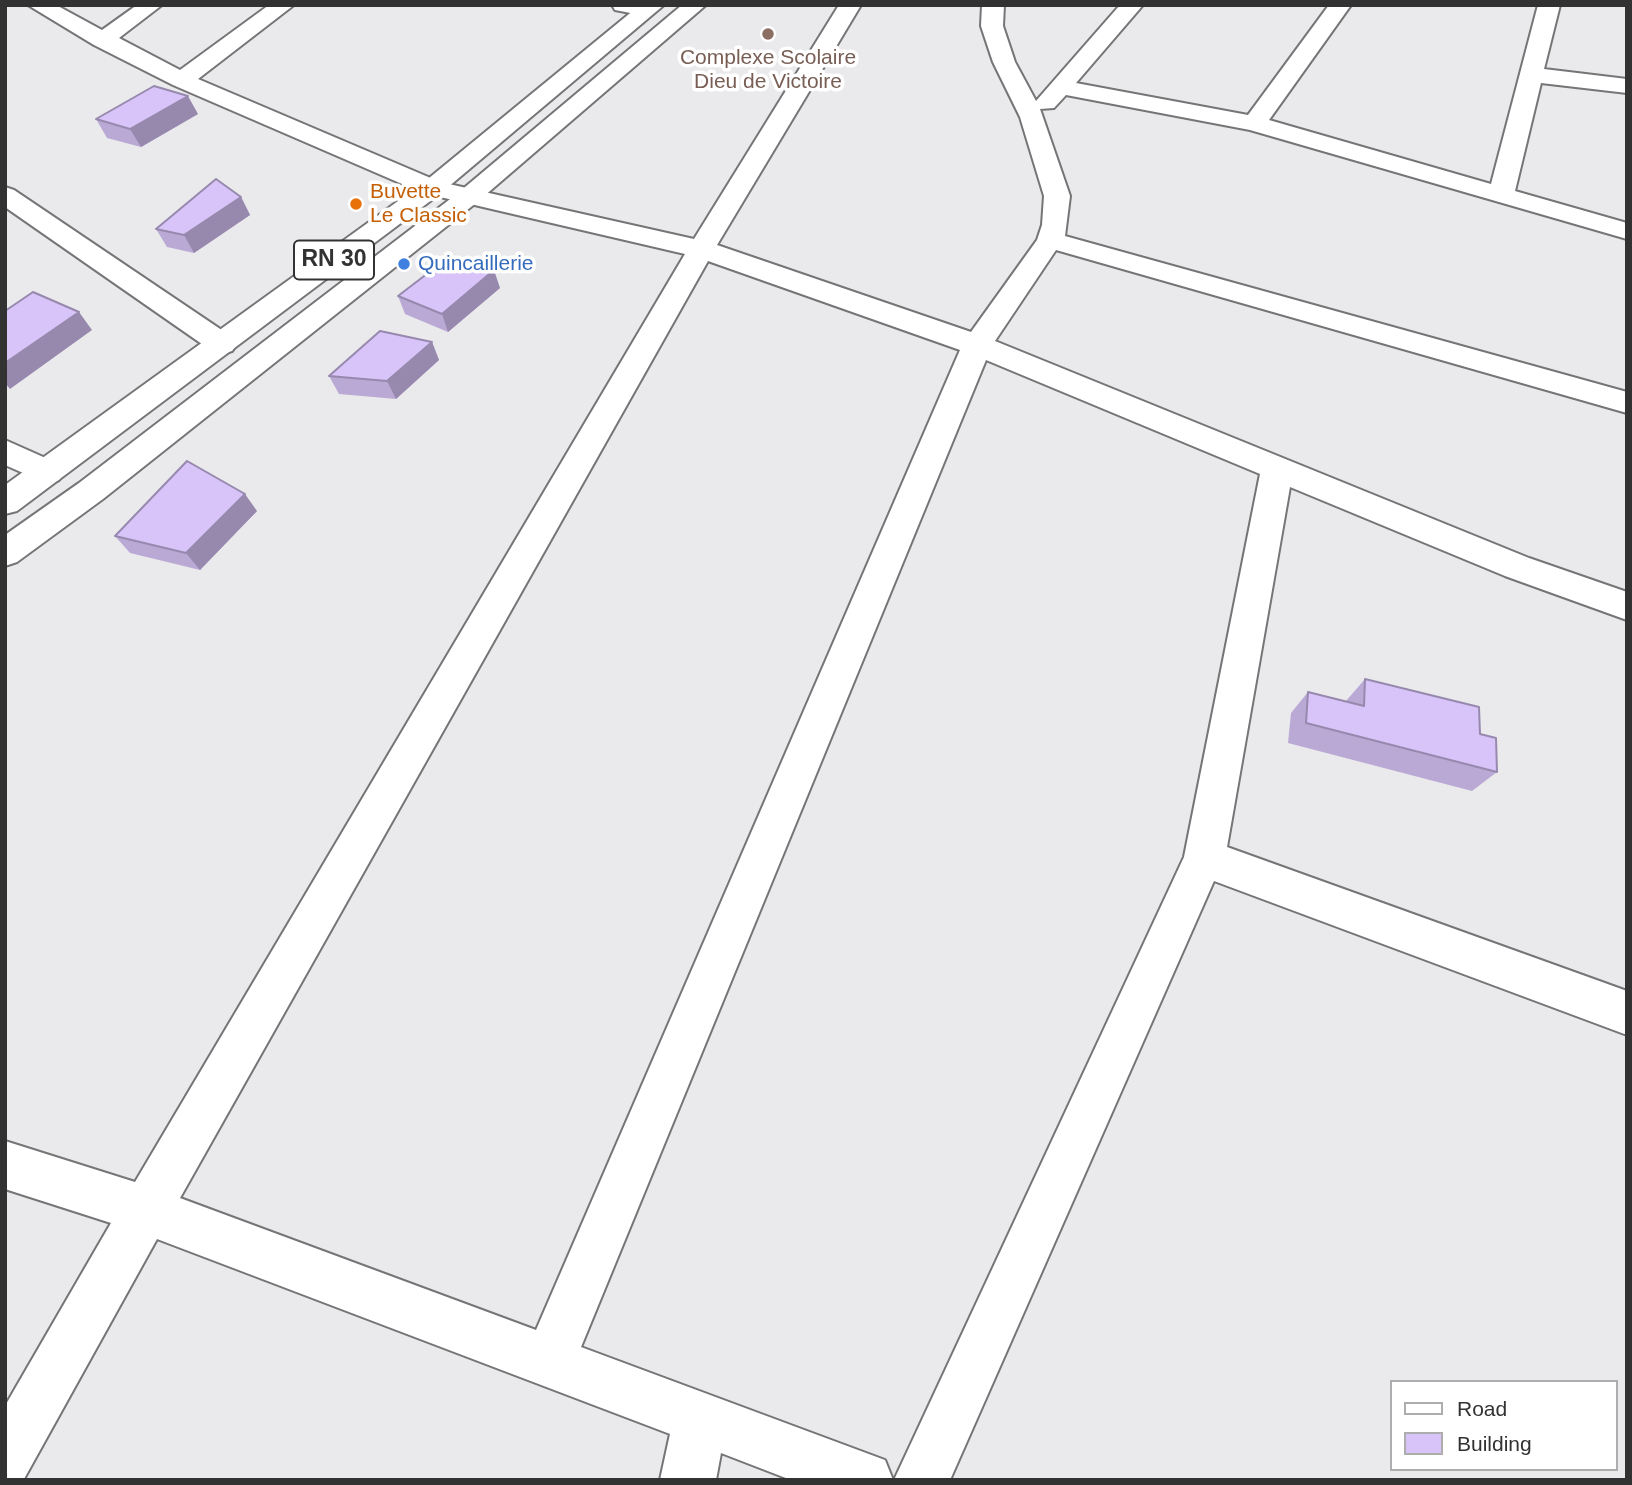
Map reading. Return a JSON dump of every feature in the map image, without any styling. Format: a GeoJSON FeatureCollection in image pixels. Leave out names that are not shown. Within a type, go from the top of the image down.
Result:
{"type":"FeatureCollection","features":[{"type":"Feature","properties":{"kind":"street"},"geometry":{"type":"LineString","coordinates":[[39,5],[181,80],[432,188],[701,249],[977,345],[1517,567],[1627,606]]}},
{"type":"Feature","properties":{"kind":"street"},"geometry":{"type":"LineString","coordinates":[[102,40],[151,5]]}},
{"type":"Feature","properties":{"kind":"street"},"geometry":{"type":"LineString","coordinates":[[181,80],[283,5]]}},
{"type":"Feature","properties":{"kind":"street","name":"RN 30"},"geometry":{"type":"LineString","coordinates":[[5,553],[91,491],[467,198],[695,5]]}},
{"type":"Feature","properties":{"kind":"street"},"geometry":{"type":"LineString","coordinates":[[5,1460],[146,1210],[701,249],[850,5]]}},
{"type":"Feature","properties":{"kind":"street"},"geometry":{"type":"LineString","coordinates":[[550,1359],[977,345],[1050,240],[1055,225],[1057,196],[1032,117],[1004,62],[992,26],[993,5]]}},
{"type":"Feature","properties":{"kind":"street"},"geometry":{"type":"LineString","coordinates":[[1032,117],[1062,87],[1132,5]]}},
{"type":"Feature","properties":{"kind":"street"},"geometry":{"type":"LineString","coordinates":[[1254,123],[1340,5]]}},
{"type":"Feature","properties":{"kind":"street"},"geometry":{"type":"LineString","coordinates":[[1501,196],[1534,75],[1549,5]]}},
{"type":"Feature","properties":{"kind":"street","name":"RN 30"},"geometry":{"type":"LineString","coordinates":[[5,502],[432,188],[640,7]]}},
{"type":"Feature","properties":{"kind":"street"},"geometry":{"type":"LineString","coordinates":[[1534,75],[1627,86]]}},
{"type":"Feature","properties":{"kind":"street"},"geometry":{"type":"LineString","coordinates":[[1062,87],[1254,123],[1627,231]]}},
{"type":"Feature","properties":{"kind":"street"},"geometry":{"type":"LineString","coordinates":[[5,195],[222,344]]}},
{"type":"Feature","properties":{"kind":"street"},"geometry":{"type":"LineString","coordinates":[[1050,240],[1627,403]]}},
{"type":"Feature","properties":{"kind":"street"},"geometry":{"type":"LineString","coordinates":[[5,451],[48,472]]}},
{"type":"Feature","properties":{"kind":"street"},"geometry":{"type":"LineString","coordinates":[[922,1480],[1204,858],[1278,470]]}},
{"type":"Feature","properties":{"kind":"street"},"geometry":{"type":"LineString","coordinates":[[1204,858],[1627,1013]]}},
{"type":"Feature","properties":{"kind":"street"},"geometry":{"type":"LineString","coordinates":[[5,1165],[146,1210],[550,1359],[700,1419],[865,1480]]}},
{"type":"Feature","properties":{"kind":"street"},"geometry":{"type":"LineString","coordinates":[[688,1480],[700,1419]]}},
{"type":"Feature","properties":{"kind":"building"},"geometry":{"type":"Polygon","coordinates":[[[154,86],[188,96],[130,129],[96,119],[154,86]]]}},
{"type":"Feature","properties":{"kind":"building"},"geometry":{"type":"Polygon","coordinates":[[[216,179],[241,197],[184,235],[156,229],[216,179]]]}},
{"type":"Feature","properties":{"kind":"building"},"geometry":{"type":"Polygon","coordinates":[[[445,260],[494,270],[442,314],[398,296],[445,260]]]}},
{"type":"Feature","properties":{"kind":"building"},"geometry":{"type":"Polygon","coordinates":[[[33,292],[79,312],[5,363],[5,311],[33,292]]]}},
{"type":"Feature","properties":{"kind":"building"},"geometry":{"type":"Polygon","coordinates":[[[380,331],[432,342],[387,381],[329,376],[380,331]]]}},
{"type":"Feature","properties":{"kind":"building"},"geometry":{"type":"Polygon","coordinates":[[[187,461],[245,494],[186,553],[115,536],[187,461]]]}},
{"type":"Feature","properties":{"kind":"building"},"geometry":{"type":"Polygon","coordinates":[[[1365,679],[1479,707],[1480,734],[1496,738],[1497,772],[1306,723],[1308,692],[1364,706],[1365,679]]]}},
{"type":"Feature","properties":{"kind":"place","name":"Complexe Scolaire Dieu de Victoire"},"geometry":{"type":"Point","coordinates":[768,34]}},
{"type":"Feature","properties":{"kind":"place","name":"Buvette Le Classic"},"geometry":{"type":"Point","coordinates":[356,204]}},
{"type":"Feature","properties":{"kind":"place","name":"Quincaillerie"},"geometry":{"type":"Point","coordinates":[404,264]}}]}
